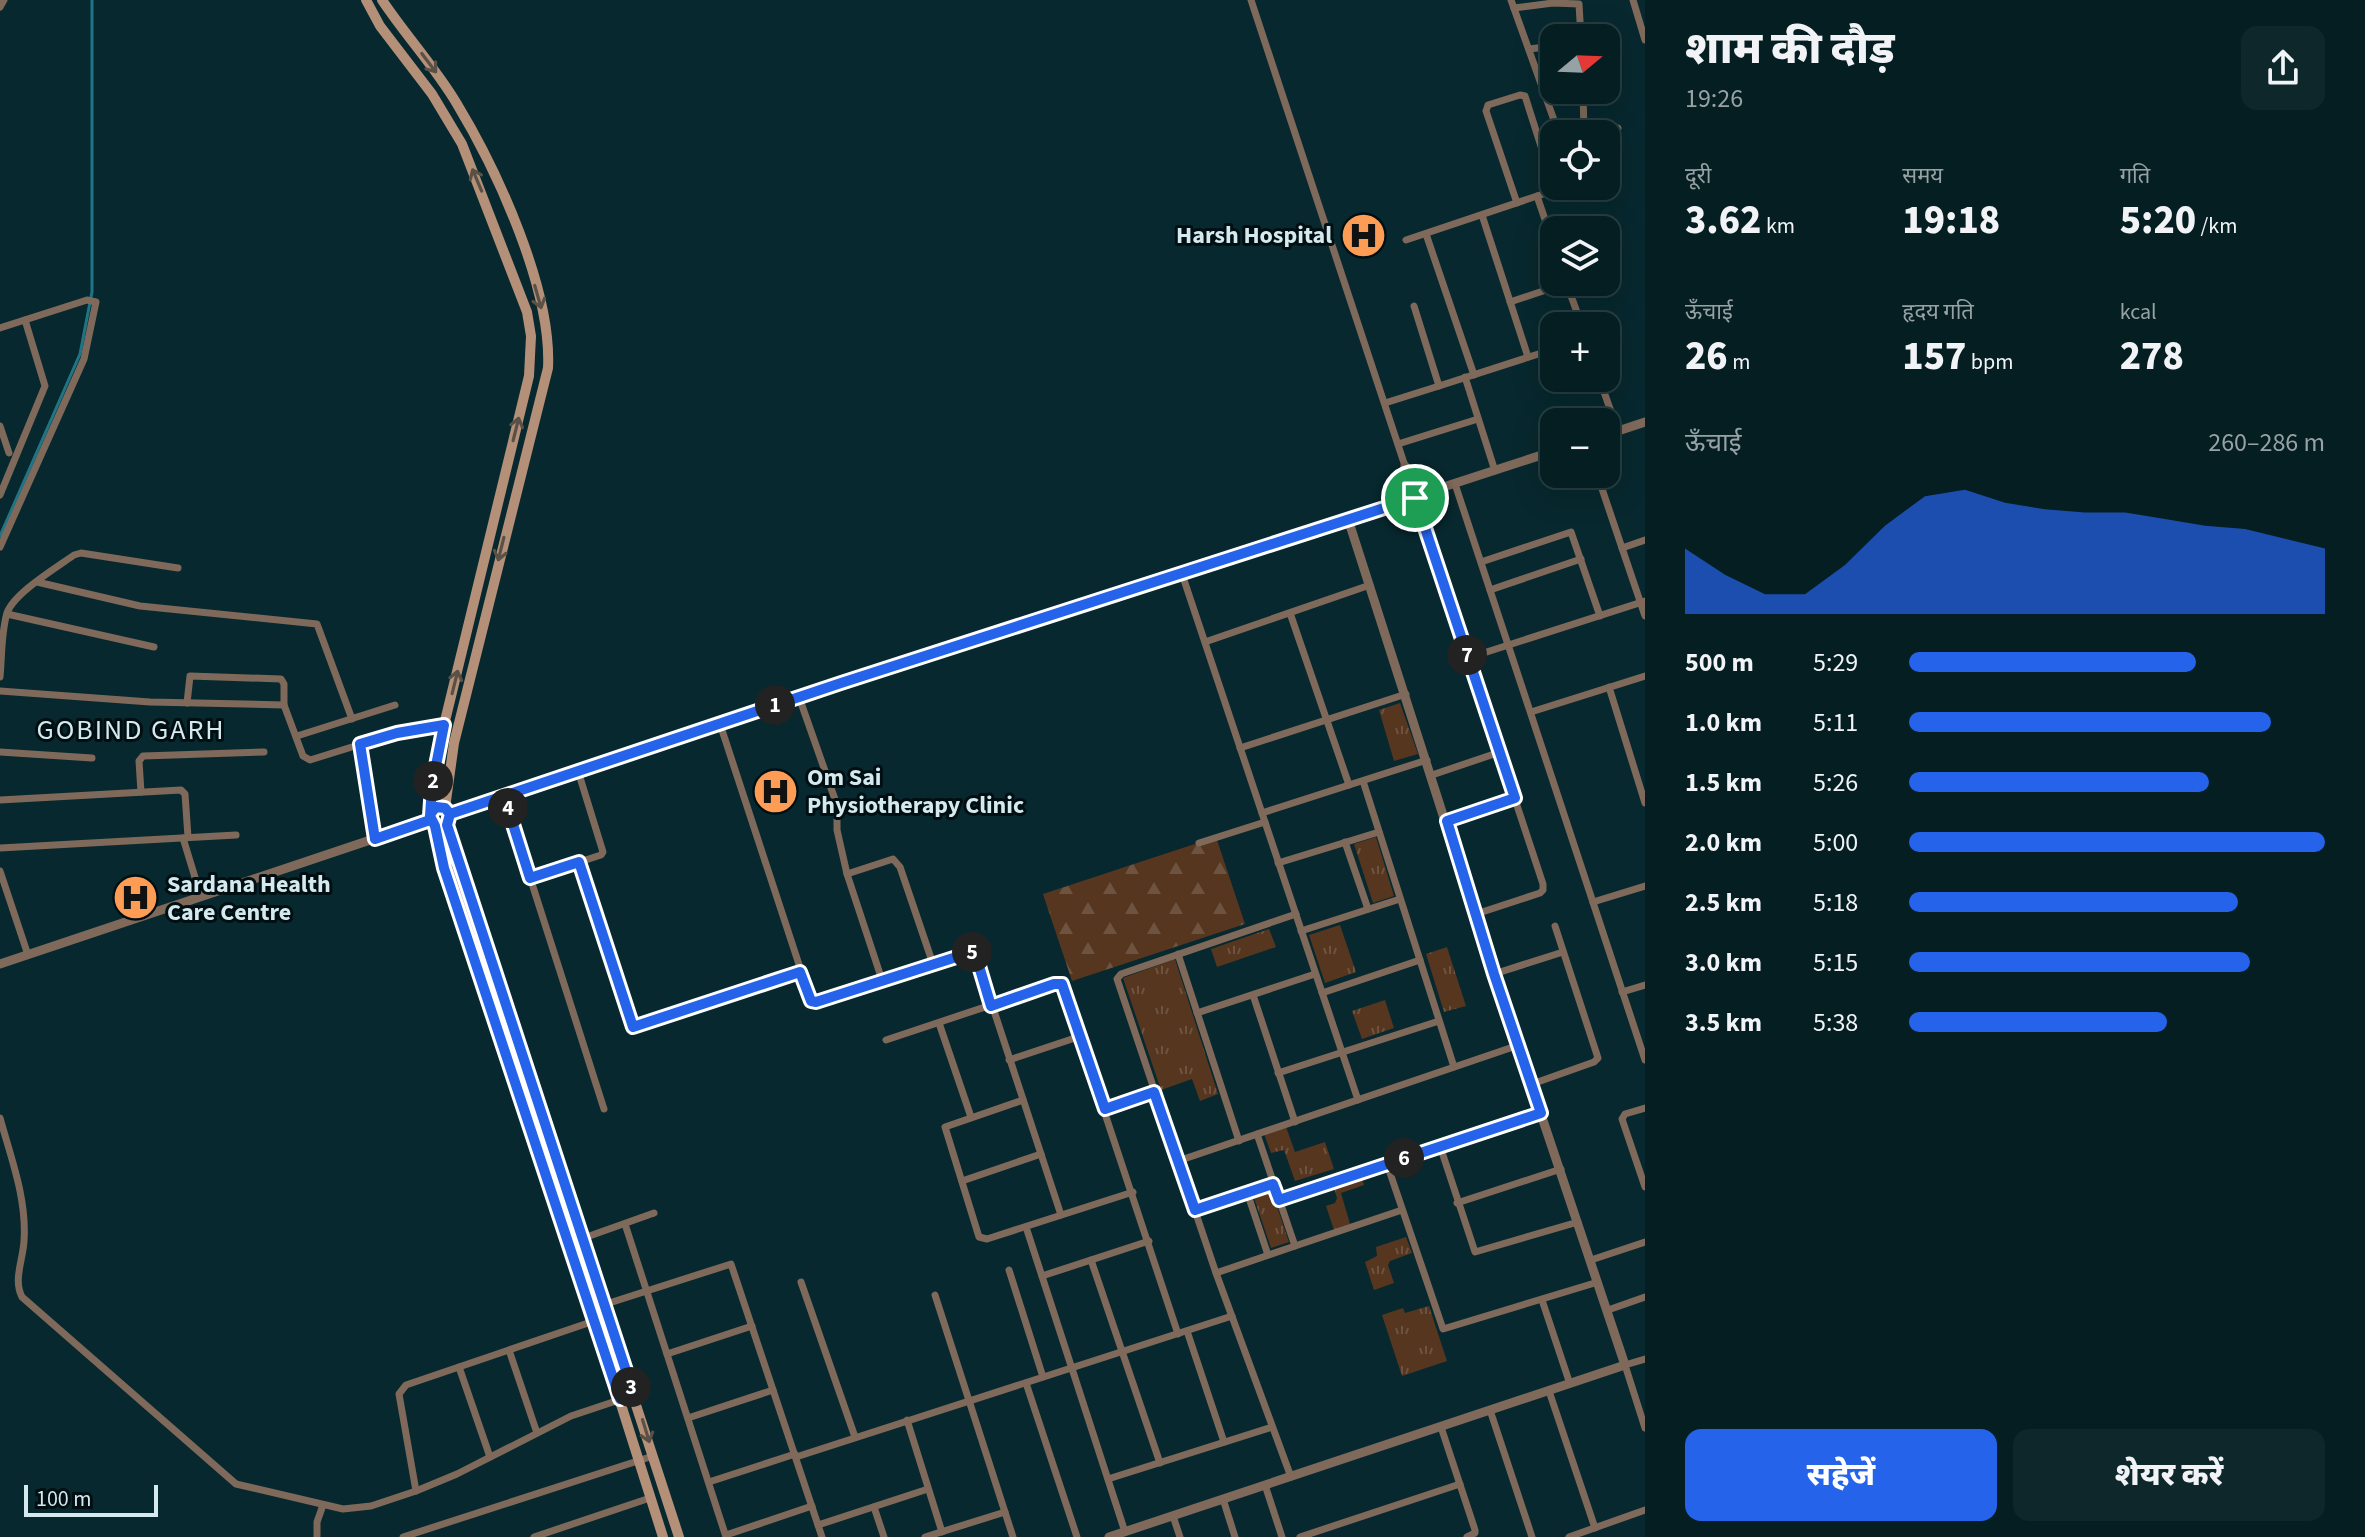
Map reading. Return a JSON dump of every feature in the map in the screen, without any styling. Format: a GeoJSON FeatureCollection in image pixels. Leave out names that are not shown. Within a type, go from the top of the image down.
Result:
{"type":"FeatureCollection","features":[{"type":"Feature","properties":{"kind":"main road"},"geometry":{"type":"LineString","coordinates":[[366,0],[380,26],[432,94],[462,144],[527,312],[531,336],[529,376],[444,725],[432,786],[432,820],[444,868],[620,1399],[659,1536]]}},
{"type":"Feature","properties":{"kind":"main road"},"geometry":{"type":"LineString","coordinates":[[382,0],[430,64],[482,148],[523,244],[549,343],[548,368],[454,743],[447,815],[679,1537]]}},
{"type":"Feature","properties":{"kind":"main road"},"geometry":{"type":"LineString","coordinates":[[432,820],[436,807],[447,815]]}},
{"type":"Feature","properties":{"kind":"main road"},"geometry":{"type":"LineString","coordinates":[[432,820],[447,815]]}},
{"type":"Feature","properties":{"kind":"street"},"geometry":{"type":"LineString","coordinates":[[0,7],[4,0]]}},
{"type":"Feature","properties":{"kind":"street"},"geometry":{"type":"LineString","coordinates":[[1251,0],[1404,463],[1426,494]]}},
{"type":"Feature","properties":{"kind":"street"},"geometry":{"type":"LineString","coordinates":[[1633,0],[1645,40]]}},
{"type":"Feature","properties":{"kind":"street"},"geometry":{"type":"LineString","coordinates":[[1554,120],[1512,4],[1579,4],[1580,24]]}},
{"type":"Feature","properties":{"kind":"street"},"geometry":{"type":"LineString","coordinates":[[1529,49],[1540,48]]}},
{"type":"Feature","properties":{"kind":"street"},"geometry":{"type":"LineString","coordinates":[[1517,203],[1486,111],[1488,105],[1525,96],[1540,143]]}},
{"type":"Feature","properties":{"kind":"street"},"geometry":{"type":"LineString","coordinates":[[1406,240],[1540,195]]}},
{"type":"Feature","properties":{"kind":"street"},"geometry":{"type":"LineString","coordinates":[[1537,196],[1544,216]]}},
{"type":"Feature","properties":{"kind":"street"},"geometry":{"type":"LineString","coordinates":[[1482,215],[1528,357]]}},
{"type":"Feature","properties":{"kind":"street"},"geometry":{"type":"LineString","coordinates":[[1426,234],[1495,471]]}},
{"type":"Feature","properties":{"kind":"street"},"geometry":{"type":"LineString","coordinates":[[1510,302],[1540,292]]}},
{"type":"Feature","properties":{"kind":"street"},"geometry":{"type":"LineString","coordinates":[[0,328],[90,300],[96,305],[84,359],[0,547]]}},
{"type":"Feature","properties":{"kind":"street"},"geometry":{"type":"LineString","coordinates":[[1414,306],[1439,386]]}},
{"type":"Feature","properties":{"kind":"street"},"geometry":{"type":"LineString","coordinates":[[0,495],[45,386],[25,320]]}},
{"type":"Feature","properties":{"kind":"street"},"geometry":{"type":"LineString","coordinates":[[1385,403],[1540,353]]}},
{"type":"Feature","properties":{"kind":"street"},"geometry":{"type":"LineString","coordinates":[[1398,444],[1478,419]]}},
{"type":"Feature","properties":{"kind":"street"},"geometry":{"type":"LineString","coordinates":[[1620,430],[1645,422]]}},
{"type":"Feature","properties":{"kind":"street"},"geometry":{"type":"LineString","coordinates":[[0,426],[9,453]]}},
{"type":"Feature","properties":{"kind":"street"},"geometry":{"type":"LineString","coordinates":[[0,457],[21,449]]}},
{"type":"Feature","properties":{"kind":"street"},"geometry":{"type":"LineString","coordinates":[[447,815],[1540,456]]}},
{"type":"Feature","properties":{"kind":"street"},"geometry":{"type":"LineString","coordinates":[[1400,502],[1404,463]]}},
{"type":"Feature","properties":{"kind":"street"},"geometry":{"type":"LineString","coordinates":[[1455,484],[1645,1060]]}},
{"type":"Feature","properties":{"kind":"street"},"geometry":{"type":"LineString","coordinates":[[1602,488],[1643,602],[1645,616]]}},
{"type":"Feature","properties":{"kind":"street"},"geometry":{"type":"LineString","coordinates":[[1415,498],[1543,884],[1543,890],[1476,914]]}},
{"type":"Feature","properties":{"kind":"street"},"geometry":{"type":"LineString","coordinates":[[1348,519],[1494,974],[1645,1428]]}},
{"type":"Feature","properties":{"kind":"street"},"geometry":{"type":"LineString","coordinates":[[1481,562],[1571,532],[1600,616]]}},
{"type":"Feature","properties":{"kind":"street"},"geometry":{"type":"LineString","coordinates":[[1622,548],[1645,540]]}},
{"type":"Feature","properties":{"kind":"street"},"geometry":{"type":"LineString","coordinates":[[0,677],[7,614],[37,582],[74,555],[81,553],[178,568]]}},
{"type":"Feature","properties":{"kind":"street"},"geometry":{"type":"LineString","coordinates":[[1490,590],[1581,559]]}},
{"type":"Feature","properties":{"kind":"street"},"geometry":{"type":"LineString","coordinates":[[1182,574],[1358,1100]]}},
{"type":"Feature","properties":{"kind":"street"},"geometry":{"type":"LineString","coordinates":[[37,582],[140,606],[317,624],[352,719]]}},
{"type":"Feature","properties":{"kind":"street"},"geometry":{"type":"LineString","coordinates":[[1205,642],[1370,585]]}},
{"type":"Feature","properties":{"kind":"street"},"geometry":{"type":"LineString","coordinates":[[1468,658],[1643,602]]}},
{"type":"Feature","properties":{"kind":"street"},"geometry":{"type":"LineString","coordinates":[[1290,613],[1349,785]]}},
{"type":"Feature","properties":{"kind":"street"},"geometry":{"type":"LineString","coordinates":[[7,614],[154,647]]}},
{"type":"Feature","properties":{"kind":"street"},"geometry":{"type":"LineString","coordinates":[[187,703],[189,679],[193,675],[281,679],[284,684],[284,705],[303,756],[310,760],[397,733],[444,725]]}},
{"type":"Feature","properties":{"kind":"street"},"geometry":{"type":"LineString","coordinates":[[1531,712],[1645,676]]}},
{"type":"Feature","properties":{"kind":"street"},"geometry":{"type":"LineString","coordinates":[[1609,687],[1645,803]]}},
{"type":"Feature","properties":{"kind":"street"},"geometry":{"type":"LineString","coordinates":[[0,691],[187,703],[284,705]]}},
{"type":"Feature","properties":{"kind":"street"},"geometry":{"type":"LineString","coordinates":[[1240,748],[1406,694]]}},
{"type":"Feature","properties":{"kind":"street"},"geometry":{"type":"LineString","coordinates":[[799,697],[837,805],[837,830],[847,874],[882,980]]}},
{"type":"Feature","properties":{"kind":"street"},"geometry":{"type":"LineString","coordinates":[[297,736],[395,705]]}},
{"type":"Feature","properties":{"kind":"street"},"geometry":{"type":"LineString","coordinates":[[720,724],[811,1001],[816,1002],[972,952],[976,956],[1061,1215]]}},
{"type":"Feature","properties":{"kind":"street"},"geometry":{"type":"LineString","coordinates":[[360,744],[375,839]]}},
{"type":"Feature","properties":{"kind":"street"},"geometry":{"type":"LineString","coordinates":[[0,752],[92,758]]}},
{"type":"Feature","properties":{"kind":"street"},"geometry":{"type":"LineString","coordinates":[[141,792],[139,761],[143,756],[264,752]]}},
{"type":"Feature","properties":{"kind":"street"},"geometry":{"type":"LineString","coordinates":[[1432,775],[1500,752]]}},
{"type":"Feature","properties":{"kind":"street"},"geometry":{"type":"LineString","coordinates":[[1199,843],[1349,785],[1427,760]]}},
{"type":"Feature","properties":{"kind":"street"},"geometry":{"type":"LineString","coordinates":[[530,878],[603,852],[578,771]]}},
{"type":"Feature","properties":{"kind":"street"},"geometry":{"type":"LineString","coordinates":[[1363,781],[1454,1067]]}},
{"type":"Feature","properties":{"kind":"street"},"geometry":{"type":"LineString","coordinates":[[0,800],[184,792],[185,838],[201,897]]}},
{"type":"Feature","properties":{"kind":"street"},"geometry":{"type":"LineString","coordinates":[[504,796],[604,1109]]}},
{"type":"Feature","properties":{"kind":"street"},"geometry":{"type":"LineString","coordinates":[[1447,821],[1515,798]]}},
{"type":"Feature","properties":{"kind":"street"},"geometry":{"type":"LineString","coordinates":[[0,964],[432,820]]}},
{"type":"Feature","properties":{"kind":"street"},"geometry":{"type":"LineString","coordinates":[[1278,863],[1379,832]]}},
{"type":"Feature","properties":{"kind":"street"},"geometry":{"type":"LineString","coordinates":[[0,848],[236,835]]}},
{"type":"Feature","properties":{"kind":"street"},"geometry":{"type":"LineString","coordinates":[[1345,842],[1368,909]]}},
{"type":"Feature","properties":{"kind":"street"},"geometry":{"type":"LineString","coordinates":[[847,874],[893,859],[897,861],[933,964]]}},
{"type":"Feature","properties":{"kind":"street"},"geometry":{"type":"LineString","coordinates":[[579,862],[633,1027],[800,972]]}},
{"type":"Feature","properties":{"kind":"street"},"geometry":{"type":"LineString","coordinates":[[0,871],[28,955]]}},
{"type":"Feature","properties":{"kind":"street"},"geometry":{"type":"LineString","coordinates":[[1593,902],[1645,886]]}},
{"type":"Feature","properties":{"kind":"street"},"geometry":{"type":"LineString","coordinates":[[1301,931],[1400,899]]}},
{"type":"Feature","properties":{"kind":"street"},"geometry":{"type":"LineString","coordinates":[[1291,1477],[1216,1273],[1117,979],[1121,974],[1296,914]]}},
{"type":"Feature","properties":{"kind":"street"},"geometry":{"type":"LineString","coordinates":[[1532,1084],[1598,1058],[1555,926]]}},
{"type":"Feature","properties":{"kind":"street"},"geometry":{"type":"LineString","coordinates":[[1494,974],[1563,952]]}},
{"type":"Feature","properties":{"kind":"street"},"geometry":{"type":"LineString","coordinates":[[1178,954],[1239,1141]]}},
{"type":"Feature","properties":{"kind":"street"},"geometry":{"type":"LineString","coordinates":[[1322,993],[1420,960]]}},
{"type":"Feature","properties":{"kind":"street"},"geometry":{"type":"LineString","coordinates":[[1197,1013],[1315,974]]}},
{"type":"Feature","properties":{"kind":"street"},"geometry":{"type":"LineString","coordinates":[[886,1040],[1054,984],[1062,984],[1178,1334]]}},
{"type":"Feature","properties":{"kind":"street"},"geometry":{"type":"LineString","coordinates":[[1622,992],[1645,985]]}},
{"type":"Feature","properties":{"kind":"street"},"geometry":{"type":"LineString","coordinates":[[1253,995],[1295,1122]]}},
{"type":"Feature","properties":{"kind":"street"},"geometry":{"type":"LineString","coordinates":[[1278,1073],[1439,1021]]}},
{"type":"Feature","properties":{"kind":"street"},"geometry":{"type":"LineString","coordinates":[[939,1023],[971,1117]]}},
{"type":"Feature","properties":{"kind":"street"},"geometry":{"type":"LineString","coordinates":[[1009,1060],[1081,1036]]}},
{"type":"Feature","properties":{"kind":"street"},"geometry":{"type":"LineString","coordinates":[[1178,1161],[1519,1045]]}},
{"type":"Feature","properties":{"kind":"street"},"geometry":{"type":"LineString","coordinates":[[1105,1109],[1154,1092]]}},
{"type":"Feature","properties":{"kind":"street"},"geometry":{"type":"LineString","coordinates":[[1023,1100],[945,1127],[979,1237],[987,1239],[1133,1192]]}},
{"type":"Feature","properties":{"kind":"street"},"geometry":{"type":"LineString","coordinates":[[1645,1108],[1625,1114],[1622,1119],[1645,1187]]}},
{"type":"Feature","properties":{"kind":"street"},"geometry":{"type":"LineString","coordinates":[[1279,1200],[1541,1113]]}},
{"type":"Feature","properties":{"kind":"street"},"geometry":{"type":"LineString","coordinates":[[0,1118],[21,1195],[24,1241],[18,1283],[22,1297],[236,1484],[323,1505],[355,1509],[416,1491],[571,1416],[634,1395]]}},
{"type":"Feature","properties":{"kind":"street"},"geometry":{"type":"LineString","coordinates":[[1257,1134],[1295,1246]]}},
{"type":"Feature","properties":{"kind":"street"},"geometry":{"type":"LineString","coordinates":[[1440,1146],[1475,1252],[1578,1222]]}},
{"type":"Feature","properties":{"kind":"street"},"geometry":{"type":"LineString","coordinates":[[962,1181],[1041,1154]]}},
{"type":"Feature","properties":{"kind":"street"},"geometry":{"type":"LineString","coordinates":[[1387,1164],[1443,1329],[1598,1282]]}},
{"type":"Feature","properties":{"kind":"street"},"geometry":{"type":"LineString","coordinates":[[1457,1203],[1561,1169]]}},
{"type":"Feature","properties":{"kind":"street"},"geometry":{"type":"LineString","coordinates":[[1195,1210],[1273,1184]]}},
{"type":"Feature","properties":{"kind":"street"},"geometry":{"type":"LineString","coordinates":[[1247,1192],[1268,1255]]}},
{"type":"Feature","properties":{"kind":"street"},"geometry":{"type":"LineString","coordinates":[[1216,1273],[1402,1210]]}},
{"type":"Feature","properties":{"kind":"street"},"geometry":{"type":"LineString","coordinates":[[581,1239],[654,1213]]}},
{"type":"Feature","properties":{"kind":"street"},"geometry":{"type":"LineString","coordinates":[[625,1224],[726,1536],[812,1506]]}},
{"type":"Feature","properties":{"kind":"street"},"geometry":{"type":"LineString","coordinates":[[1026,1227],[1125,1532]]}},
{"type":"Feature","properties":{"kind":"street"},"geometry":{"type":"LineString","coordinates":[[1042,1276],[1149,1241]]}},
{"type":"Feature","properties":{"kind":"street"},"geometry":{"type":"LineString","coordinates":[[1591,1260],[1645,1242]]}},
{"type":"Feature","properties":{"kind":"street"},"geometry":{"type":"LineString","coordinates":[[1091,1260],[1160,1463]]}},
{"type":"Feature","properties":{"kind":"street"},"geometry":{"type":"LineString","coordinates":[[603,1305],[731,1264],[822,1537]]}},
{"type":"Feature","properties":{"kind":"street"},"geometry":{"type":"LineString","coordinates":[[1009,1270],[1043,1377]]}},
{"type":"Feature","properties":{"kind":"street"},"geometry":{"type":"LineString","coordinates":[[801,1282],[855,1437]]}},
{"type":"Feature","properties":{"kind":"street"},"geometry":{"type":"LineString","coordinates":[[935,1295],[1013,1537]]}},
{"type":"Feature","properties":{"kind":"street"},"geometry":{"type":"LineString","coordinates":[[1608,1310],[1645,1297]]}},
{"type":"Feature","properties":{"kind":"street"},"geometry":{"type":"LineString","coordinates":[[1542,1300],[1570,1384]]}},
{"type":"Feature","properties":{"kind":"street"},"geometry":{"type":"LineString","coordinates":[[709,1482],[1232,1316]]}},
{"type":"Feature","properties":{"kind":"street"},"geometry":{"type":"LineString","coordinates":[[416,1491],[399,1394],[406,1385],[594,1321]]}},
{"type":"Feature","properties":{"kind":"street"},"geometry":{"type":"LineString","coordinates":[[667,1354],[752,1326]]}},
{"type":"Feature","properties":{"kind":"street"},"geometry":{"type":"LineString","coordinates":[[1187,1331],[1224,1442]]}},
{"type":"Feature","properties":{"kind":"street"},"geometry":{"type":"LineString","coordinates":[[509,1350],[537,1433]]}},
{"type":"Feature","properties":{"kind":"street"},"geometry":{"type":"LineString","coordinates":[[1109,1537],[1645,1359]]}},
{"type":"Feature","properties":{"kind":"street"},"geometry":{"type":"LineString","coordinates":[[459,1367],[490,1457]]}},
{"type":"Feature","properties":{"kind":"street"},"geometry":{"type":"LineString","coordinates":[[1026,1383],[1077,1537]]}},
{"type":"Feature","properties":{"kind":"street"},"geometry":{"type":"LineString","coordinates":[[688,1418],[773,1390]]}},
{"type":"Feature","properties":{"kind":"street"},"geometry":{"type":"LineString","coordinates":[[1549,1391],[1595,1528]]}},
{"type":"Feature","properties":{"kind":"street"},"geometry":{"type":"LineString","coordinates":[[1490,1410],[1532,1537]]}},
{"type":"Feature","properties":{"kind":"street"},"geometry":{"type":"LineString","coordinates":[[907,1420],[942,1532]]}},
{"type":"Feature","properties":{"kind":"street"},"geometry":{"type":"LineString","coordinates":[[1108,1479],[1272,1427]]}},
{"type":"Feature","properties":{"kind":"street"},"geometry":{"type":"LineString","coordinates":[[1441,1427],[1475,1530],[1467,1537]]}},
{"type":"Feature","properties":{"kind":"street"},"geometry":{"type":"LineString","coordinates":[[403,1537],[653,1456]]}},
{"type":"Feature","properties":{"kind":"street"},"geometry":{"type":"LineString","coordinates":[[1300,1537],[1460,1484]]}},
{"type":"Feature","properties":{"kind":"street"},"geometry":{"type":"LineString","coordinates":[[1265,1485],[1282,1537]]}},
{"type":"Feature","properties":{"kind":"street"},"geometry":{"type":"LineString","coordinates":[[818,1525],[928,1489]]}},
{"type":"Feature","properties":{"kind":"street"},"geometry":{"type":"LineString","coordinates":[[534,1537],[650,1498]]}},
{"type":"Feature","properties":{"kind":"street"},"geometry":{"type":"LineString","coordinates":[[1223,1499],[1235,1537]]}},
{"type":"Feature","properties":{"kind":"street"},"geometry":{"type":"LineString","coordinates":[[317,1537],[317,1522],[323,1505]]}},
{"type":"Feature","properties":{"kind":"street"},"geometry":{"type":"LineString","coordinates":[[874,1507],[884,1537]]}},
{"type":"Feature","properties":{"kind":"street"},"geometry":{"type":"LineString","coordinates":[[1569,1537],[1645,1510]]}},
{"type":"Feature","properties":{"kind":"street"},"geometry":{"type":"LineString","coordinates":[[925,1537],[1005,1512]]}},
{"type":"Feature","properties":{"kind":"street"},"geometry":{"type":"LineString","coordinates":[[1173,1516],[1180,1537]]}},
{"type":"Feature","properties":{"kind":"green space"},"geometry":{"type":"Polygon","coordinates":[[[1400,703],[1418,754],[1394,761],[1379,710],[1400,703]]]}},
{"type":"Feature","properties":{"kind":"green space"},"geometry":{"type":"Polygon","coordinates":[[[1216,837],[1245,924],[1072,981],[1043,894],[1216,837]]]}},
{"type":"Feature","properties":{"kind":"green space"},"geometry":{"type":"Polygon","coordinates":[[[1376,837],[1394,896],[1373,903],[1354,844],[1376,837]]]}},
{"type":"Feature","properties":{"kind":"green space"},"geometry":{"type":"Polygon","coordinates":[[[1340,925],[1356,972],[1325,983],[1309,935],[1340,925]]]}},
{"type":"Feature","properties":{"kind":"green space"},"geometry":{"type":"Polygon","coordinates":[[[1269,929],[1276,947],[1217,967],[1211,949],[1269,929]]]}},
{"type":"Feature","properties":{"kind":"green space"},"geometry":{"type":"Polygon","coordinates":[[[1447,947],[1466,1006],[1444,1012],[1426,954],[1447,947]]]}},
{"type":"Feature","properties":{"kind":"green space"},"geometry":{"type":"Polygon","coordinates":[[[1175,959],[1218,1094],[1200,1101],[1192,1079],[1161,1090],[1123,978],[1175,959]]]}},
{"type":"Feature","properties":{"kind":"green space"},"geometry":{"type":"Polygon","coordinates":[[[1385,1000],[1394,1028],[1362,1039],[1352,1011],[1385,1000]]]}},
{"type":"Feature","properties":{"kind":"green space"},"geometry":{"type":"Polygon","coordinates":[[[1285,1124],[1295,1152],[1325,1142],[1334,1169],[1295,1181],[1284,1150],[1271,1153],[1263,1131],[1285,1124]]]}},
{"type":"Feature","properties":{"kind":"green space"},"geometry":{"type":"Polygon","coordinates":[[[1358,1168],[1364,1185],[1341,1193],[1350,1224],[1334,1230],[1326,1206],[1335,1203],[1337,1198],[1331,1178],[1358,1168]]]}},
{"type":"Feature","properties":{"kind":"green space"},"geometry":{"type":"Polygon","coordinates":[[[1269,1183],[1289,1242],[1271,1248],[1251,1189],[1269,1183]]]}},
{"type":"Feature","properties":{"kind":"green space"},"geometry":{"type":"Polygon","coordinates":[[[1406,1237],[1412,1253],[1390,1261],[1388,1265],[1394,1283],[1374,1290],[1365,1262],[1377,1256],[1376,1247],[1406,1237]]]}},
{"type":"Feature","properties":{"kind":"green space"},"geometry":{"type":"Polygon","coordinates":[[[1429,1306],[1447,1361],[1402,1376],[1382,1315],[1403,1308],[1405,1313],[1429,1306]]]}},
{"type":"Feature","properties":{"kind":"waterway"},"geometry":{"type":"LineString","coordinates":[[0,536],[80,354],[92,292],[92,0]]}},
{"type":"Feature","properties":{"kind":"place","name":"Harsh Hospital"},"geometry":{"type":"Point","coordinates":[1363,235]}},
{"type":"Feature","properties":{"kind":"place","name":"Om Sai Physiotherapy Clinic"},"geometry":{"type":"Point","coordinates":[776,791]}},
{"type":"Feature","properties":{"kind":"place","name":"Sardana Health Care Centre"},"geometry":{"type":"Point","coordinates":[136,898]}},
{"type":"Feature","properties":{"kind":"district","name":"GOBIND GARH"},"geometry":{"type":"Point","coordinates":[131,730]}},
{"type":"Feature","properties":{"kind":"route"},"geometry":{"type":"LineString","coordinates":[[1415,498],[841,683],[450,814],[445,808],[436,807],[430,820],[375,839],[360,744],[397,733],[444,725],[432,786],[430,820],[435,826],[444,868],[620,1399],[634,1395],[447,825],[450,814],[504,796],[530,878],[579,862],[633,1027],[800,972],[811,1001],[816,1002],[972,952],[976,956],[991,1006],[1062,984],[1105,1109],[1154,1092],[1195,1210],[1273,1184],[1279,1200],[1541,1113],[1447,821],[1515,798],[1415,498]]}}]}
